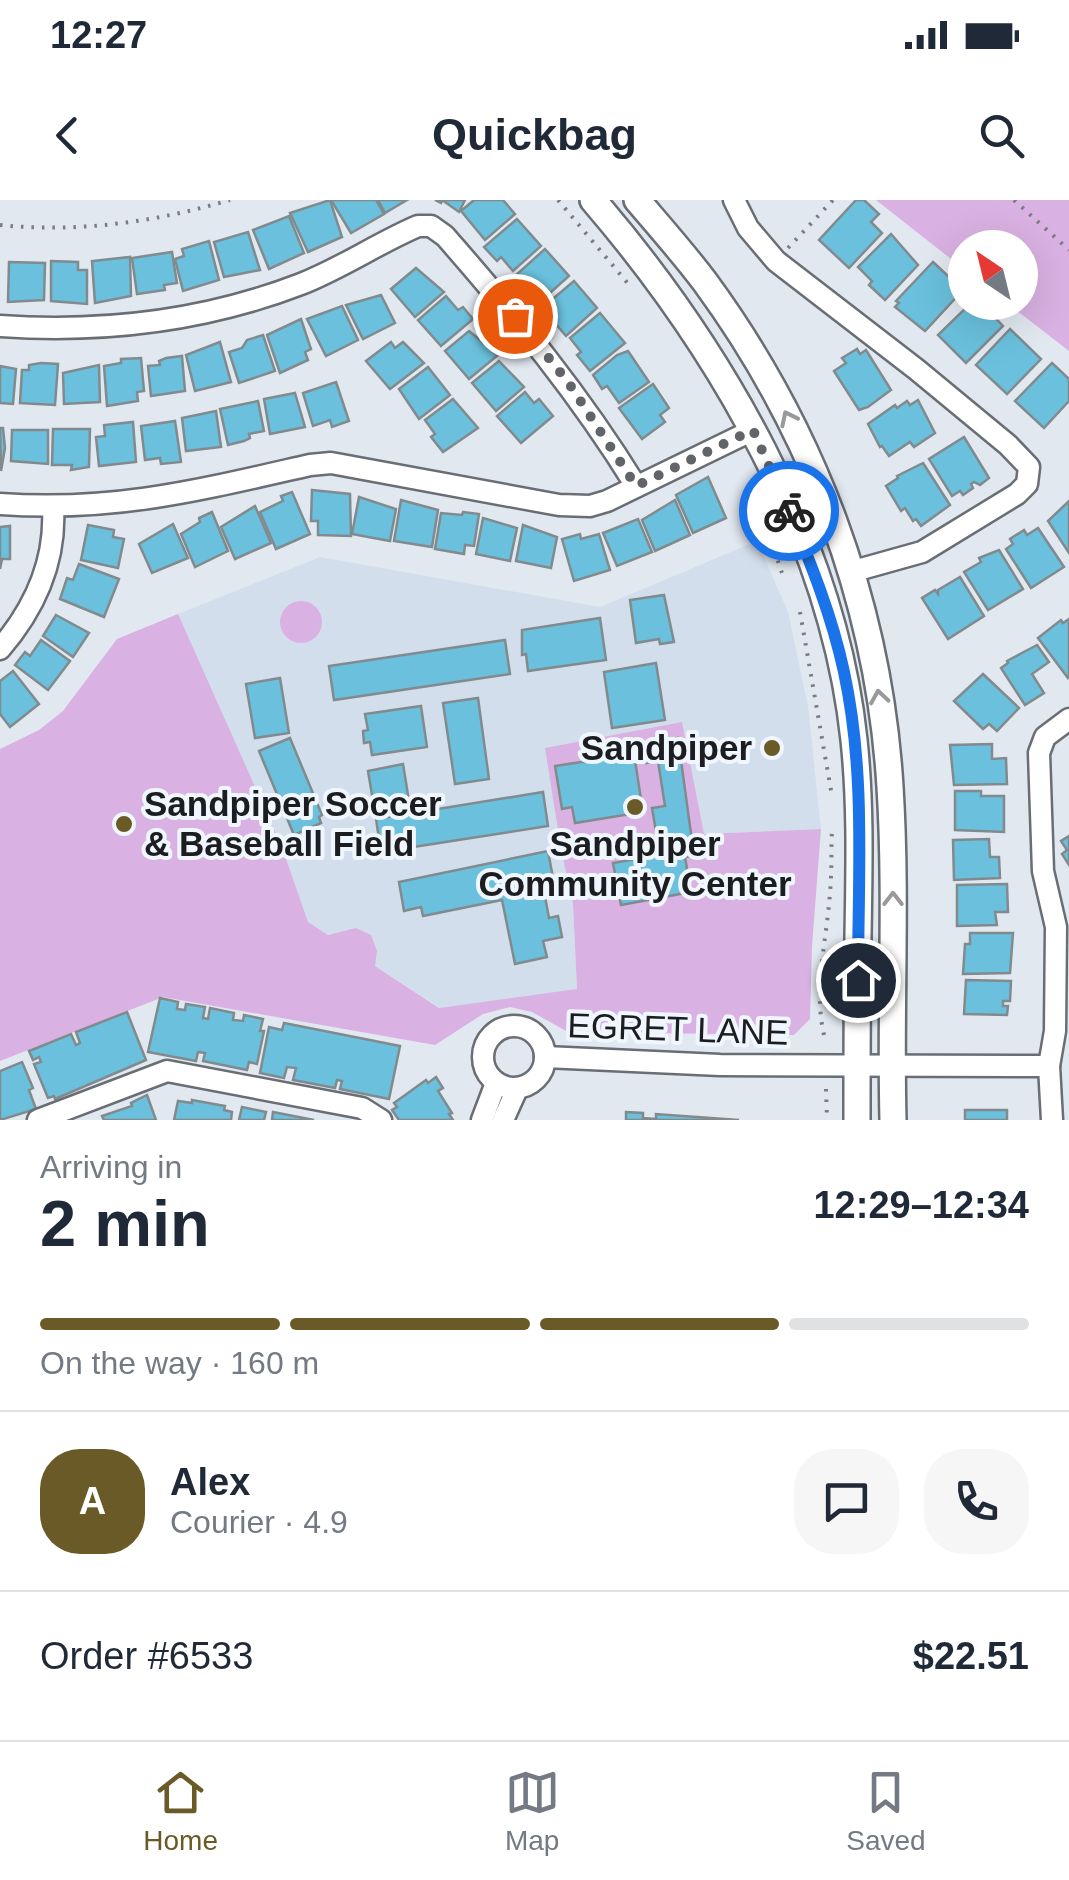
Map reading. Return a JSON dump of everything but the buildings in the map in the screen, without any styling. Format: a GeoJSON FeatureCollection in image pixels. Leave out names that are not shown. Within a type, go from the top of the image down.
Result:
{"type":"FeatureCollection","features":[{"type":"Feature","properties":{"kind":"main road"},"geometry":{"type":"LineString","coordinates":[[593,200],[647,265],[717,368],[753,430],[822,589],[844,672],[856,760],[860,878],[856,1120]]}},
{"type":"Feature","properties":{"kind":"main road"},"geometry":{"type":"LineString","coordinates":[[637,200],[704,280],[758,363],[787,414],[854,572],[875,672],[890,786],[893,1120]]}},
{"type":"Feature","properties":{"kind":"main road"},"geometry":{"type":"LineString","coordinates":[[822,589],[850,598],[862,610]]}},
{"type":"Feature","properties":{"kind":"street"},"geometry":{"type":"LineString","coordinates":[[734,200],[754,237],[776,261],[916,369],[1008,445],[1029,468],[1026,484],[1017,494],[922,552],[854,572]]}},
{"type":"Feature","properties":{"kind":"street"},"geometry":{"type":"LineString","coordinates":[[0,326],[99,328],[175,320],[236,306],[303,283],[418,226],[431,226],[446,236],[538,343],[636,486]]}},
{"type":"Feature","properties":{"kind":"street"},"geometry":{"type":"LineString","coordinates":[[0,504],[52,508],[169,497],[332,463],[559,504],[590,506],[753,430]]}},
{"type":"Feature","properties":{"kind":"street"},"geometry":{"type":"LineString","coordinates":[[0,649],[46,574],[54,539],[52,508]]}},
{"type":"Feature","properties":{"kind":"street"},"geometry":{"type":"LineString","coordinates":[[1052,1120],[1049,1066],[1062,991],[1062,925],[1043,871],[1038,754],[1045,737],[1068,720]]}},
{"type":"Feature","properties":{"kind":"street","name":"EGRET LANE"},"geometry":{"type":"LineString","coordinates":[[496,1083],[484,1069],[482,1059],[483,1048],[495,1032],[504,1027],[525,1028],[541,1040],[545,1057],[542,1070],[536,1079],[517,1088],[503,1120]]}},
{"type":"Feature","properties":{"kind":"street","name":"EGRET LANE"},"geometry":{"type":"LineString","coordinates":[[545,1057],[720,1065],[1049,1066]]}},
{"type":"Feature","properties":{"kind":"street"},"geometry":{"type":"LineString","coordinates":[[38,1120],[167,1071],[362,1108],[381,1120]]}},
{"type":"Feature","properties":{"kind":"street"},"geometry":{"type":"LineString","coordinates":[[482,1120],[496,1083],[517,1088]]}},
{"type":"Feature","properties":{"kind":"path"},"geometry":{"type":"LineString","coordinates":[[0,225],[97,226],[172,215],[230,200]]}},
{"type":"Feature","properties":{"kind":"path"},"geometry":{"type":"LineString","coordinates":[[558,200],[640,299]]}},
{"type":"Feature","properties":{"kind":"path"},"geometry":{"type":"LineString","coordinates":[[776,261],[832,200]]}},
{"type":"Feature","properties":{"kind":"path"},"geometry":{"type":"LineString","coordinates":[[1014,200],[1069,250]]}},
{"type":"Feature","properties":{"kind":"path"},"geometry":{"type":"LineString","coordinates":[[749,476],[782,576]]}},
{"type":"Feature","properties":{"kind":"path"},"geometry":{"type":"LineString","coordinates":[[800,612],[832,796]]}},
{"type":"Feature","properties":{"kind":"path"},"geometry":{"type":"LineString","coordinates":[[824,1034],[820,1012],[822,938],[830,895],[832,829]]}},
{"type":"Feature","properties":{"kind":"path"},"geometry":{"type":"LineString","coordinates":[[826,1088],[826,1120]]}},
{"type":"Feature","properties":{"kind":"shaded area"},"geometry":{"type":"Polygon","coordinates":[[[876,200],[1069,200],[1069,351],[1029,320],[1038,320],[1038,230],[948,230],[948,257],[876,200]]]}},
{"type":"Feature","properties":{"kind":"shaded area"},"geometry":{"type":"Polygon","coordinates":[[[757,541],[788,612],[808,706],[821,829],[703,834],[546,748],[573,904],[577,990],[440,1008],[308,922],[282,847],[178,614],[320,557],[600,607],[757,541]]]}},
{"type":"Feature","properties":{"kind":"shaded area"},"geometry":{"type":"Polygon","coordinates":[[[301,601],[316,607],[322,622],[316,637],[301,643],[286,637],[280,622],[286,607],[301,601]]]}},
{"type":"Feature","properties":{"kind":"shaded area"},"geometry":{"type":"Polygon","coordinates":[[[178,614],[282,847],[308,922],[328,935],[356,928],[371,935],[377,951],[375,966],[439,1008],[577,989],[573,904],[545,748],[682,722],[704,834],[821,829],[810,1019],[794,1035],[568,1032],[532,1012],[510,1007],[483,1014],[435,1045],[163,997],[0,1061],[0,749],[39,730],[63,711],[117,639],[178,614]]]}},
{"type":"Feature","properties":{"kind":"way so far"},"geometry":{"type":"LineString","coordinates":[[515,316],[568,382],[636,486],[753,430],[789,511]]}},
{"type":"Feature","properties":{"kind":"place","name":"Sandpiper"},"geometry":{"type":"Point","coordinates":[772,748]}},
{"type":"Feature","properties":{"kind":"place","name":"Sandpiper Community Center"},"geometry":{"type":"Point","coordinates":[635,807]}},
{"type":"Feature","properties":{"kind":"place","name":"Sandpiper Soccer & Baseball Field"},"geometry":{"type":"Point","coordinates":[124,824]}},
{"type":"Feature","properties":{"kind":"route"},"geometry":{"type":"LineString","coordinates":[[789,511],[822,589],[844,672],[859,809],[858,980]]}}]}
